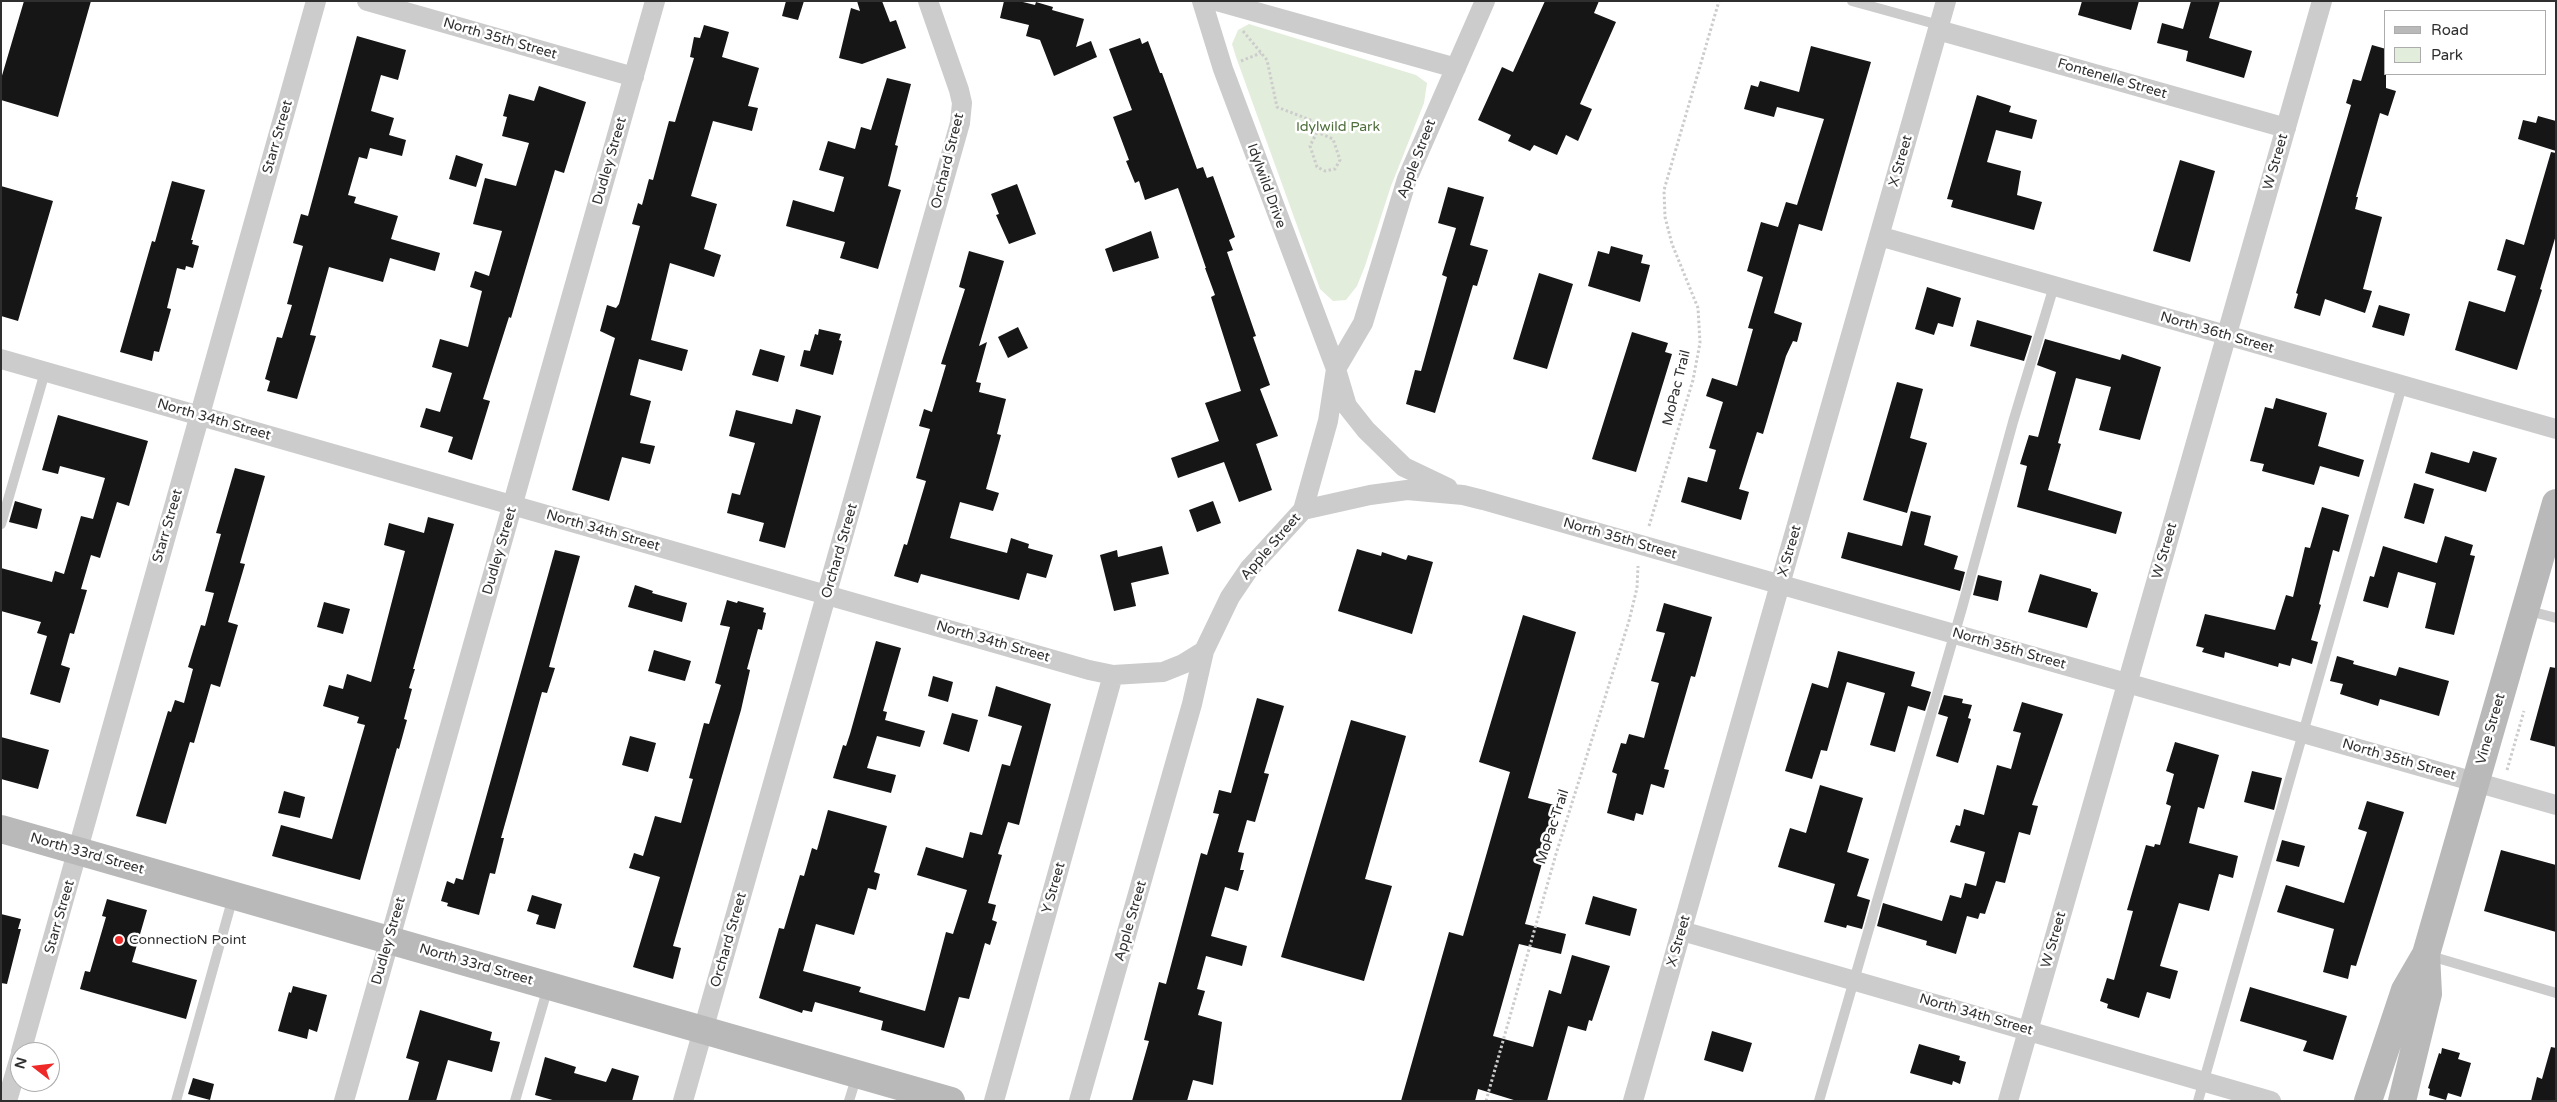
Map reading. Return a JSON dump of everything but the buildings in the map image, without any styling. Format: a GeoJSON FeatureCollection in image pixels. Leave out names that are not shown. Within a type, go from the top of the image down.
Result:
{"type":"FeatureCollection","features":[{"type":"Feature","properties":{"kind":"main road","name":"Vine Street"},"geometry":{"type":"LineString","coordinates":[[2368,1101],[2404,990],[2426,954],[2556,503]]}},
{"type":"Feature","properties":{"kind":"main road","name":"North 33rd Street"},"geometry":{"type":"LineString","coordinates":[[1,829],[951,1101]]}},
{"type":"Feature","properties":{"kind":"main road","name":"Vine Street"},"geometry":{"type":"LineString","coordinates":[[2402,1101],[2428,994],[2426,954]]}},
{"type":"Feature","properties":{"kind":"street","name":"Starr Street"},"geometry":{"type":"LineString","coordinates":[[24,1042],[316,1]]}},
{"type":"Feature","properties":{"kind":"street","name":"North 35th Street"},"geometry":{"type":"LineString","coordinates":[[367,1],[634,77]]}},
{"type":"Feature","properties":{"kind":"street","name":"Dudley Street"},"geometry":{"type":"LineString","coordinates":[[344,1101],[655,1]]}},
{"type":"Feature","properties":{"kind":"street","name":"Orchard Street"},"geometry":{"type":"LineString","coordinates":[[682,1101],[960,122],[962,103],[959,90],[928,1]]}},
{"type":"Feature","properties":{"kind":"street","name":"Idylwild Drive"},"geometry":{"type":"LineString","coordinates":[[1202,1],[1227,78],[1336,369]]}},
{"type":"Feature","properties":{"kind":"street"},"geometry":{"type":"LineString","coordinates":[[1217,1],[1456,68]]}},
{"type":"Feature","properties":{"kind":"street","name":"Apple Street"},"geometry":{"type":"LineString","coordinates":[[1080,1101],[1192,704],[1204,650],[1230,597],[1249,569],[1303,510],[1328,421],[1336,369],[1363,323],[1407,179],[1485,1]]}},
{"type":"Feature","properties":{"kind":"street","name":"X Street"},"geometry":{"type":"LineString","coordinates":[[1633,1101],[1946,1]]}},
{"type":"Feature","properties":{"kind":"street","name":"W Street"},"geometry":{"type":"LineString","coordinates":[[2008,1101],[2322,1]]}},
{"type":"Feature","properties":{"kind":"street","name":"Fontenelle Street"},"geometry":{"type":"LineString","coordinates":[[1939,28],[2286,128]]}},
{"type":"Feature","properties":{"kind":"street","name":"North 36th Street"},"geometry":{"type":"LineString","coordinates":[[1879,236],[2556,429]]}},
{"type":"Feature","properties":{"kind":"street","name":"North 34th Street"},"geometry":{"type":"LineString","coordinates":[[1,359],[1114,675],[1163,672],[1183,664],[1204,650]]}},
{"type":"Feature","properties":{"kind":"street","name":"North 35th Street"},"geometry":{"type":"LineString","coordinates":[[1336,369],[1347,406],[1366,430],[1388,452],[1404,467],[1463,495],[2556,806]]}},
{"type":"Feature","properties":{"kind":"street","name":"North 35th Street"},"geometry":{"type":"LineString","coordinates":[[1303,510],[1390,492],[1424,491],[1463,495]]}},
{"type":"Feature","properties":{"kind":"street","name":"Y Street"},"geometry":{"type":"LineString","coordinates":[[994,1101],[1114,675]]}},
{"type":"Feature","properties":{"kind":"street","name":"North 34th Street"},"geometry":{"type":"LineString","coordinates":[[1682,931],[2270,1101]]}},
{"type":"Feature","properties":{"kind":"lane"},"geometry":{"type":"LineString","coordinates":[[1852,1],[1939,28]]}},
{"type":"Feature","properties":{"kind":"lane"},"geometry":{"type":"LineString","coordinates":[[1819,1101],[1954,634],[2013,422],[2054,286]]}},
{"type":"Feature","properties":{"kind":"lane"},"geometry":{"type":"LineString","coordinates":[[1,524],[45,372]]}},
{"type":"Feature","properties":{"kind":"lane"},"geometry":{"type":"LineString","coordinates":[[2198,1101],[2402,386]]}},
{"type":"Feature","properties":{"kind":"lane"},"geometry":{"type":"LineString","coordinates":[[2526,610],[2556,618]]}},
{"type":"Feature","properties":{"kind":"lane"},"geometry":{"type":"LineString","coordinates":[[176,1101],[234,896]]}},
{"type":"Feature","properties":{"kind":"lane"},"geometry":{"type":"LineString","coordinates":[[2426,954],[2556,993]]}},
{"type":"Feature","properties":{"kind":"lane"},"geometry":{"type":"LineString","coordinates":[[515,1101],[548,986]]}},
{"type":"Feature","properties":{"kind":"lane"},"geometry":{"type":"LineString","coordinates":[[849,1101],[857,1074]]}},
{"type":"Feature","properties":{"kind":"path","name":"MoPac Trail"},"geometry":{"type":"LineString","coordinates":[[1647,532],[1693,380],[1700,343],[1698,308],[1672,244],[1666,218],[1664,190],[1720,1]]}},
{"type":"Feature","properties":{"kind":"path"},"geometry":{"type":"LineString","coordinates":[[1239,26],[1267,60],[1277,107],[1313,121],[1317,132],[1333,139],[1340,160],[1336,169],[1325,171],[1317,166],[1310,146],[1317,132]]}},
{"type":"Feature","properties":{"kind":"path"},"geometry":{"type":"LineString","coordinates":[[1236,64],[1262,53]]}},
{"type":"Feature","properties":{"kind":"path","name":"MoPac Trail"},"geometry":{"type":"LineString","coordinates":[[1486,1101],[1556,854],[1629,620],[1637,588],[1639,559]]}},
{"type":"Feature","properties":{"kind":"green space","name":"Idylwild Park"},"geometry":{"type":"Polygon","coordinates":[[[1249,24],[1416,75],[1427,83],[1424,103],[1391,186],[1365,266],[1357,286],[1346,300],[1333,301],[1320,289],[1236,57],[1232,44],[1238,30],[1249,24]]]}},
{"type":"Feature","properties":{"kind":"place","name":"ConnectioN Point"},"geometry":{"type":"Point","coordinates":[119,940]}}]}
